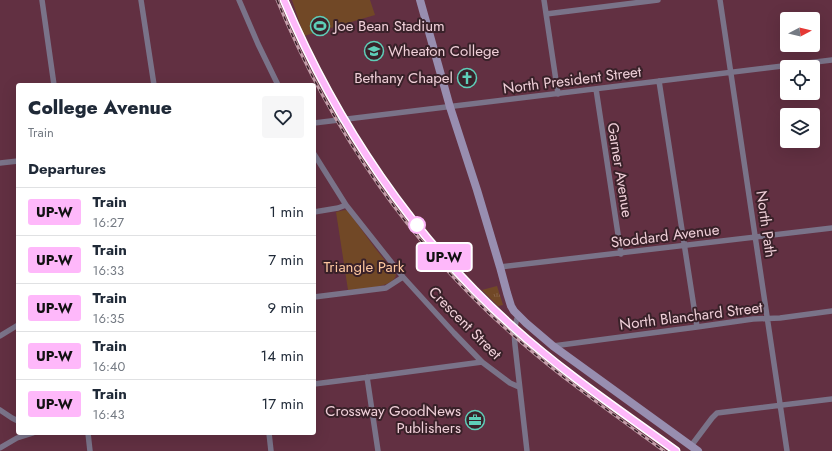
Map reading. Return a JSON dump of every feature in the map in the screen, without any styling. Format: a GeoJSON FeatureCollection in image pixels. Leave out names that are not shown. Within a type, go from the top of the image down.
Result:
{"type":"FeatureCollection","features":[{"type":"Feature","properties":{"kind":"street"},"geometry":{"type":"LineString","coordinates":[[42,0],[54,83]]}},
{"type":"Feature","properties":{"kind":"street"},"geometry":{"type":"LineString","coordinates":[[141,0],[154,83]]}},
{"type":"Feature","properties":{"kind":"street"},"geometry":{"type":"LineString","coordinates":[[239,0],[277,83]]}},
{"type":"Feature","properties":{"kind":"street"},"geometry":{"type":"LineString","coordinates":[[420,0],[450,107],[477,190],[511,306],[514,311],[553,346],[698,451]]}},
{"type":"Feature","properties":{"kind":"street"},"geometry":{"type":"LineString","coordinates":[[544,0],[558,94]]}},
{"type":"Feature","properties":{"kind":"street"},"geometry":{"type":"LineString","coordinates":[[546,14],[658,0]]}},
{"type":"Feature","properties":{"kind":"street","name":"North Path"},"geometry":{"type":"LineString","coordinates":[[720,0],[787,451]]}},
{"type":"Feature","properties":{"kind":"street","name":"North President Street"},"geometry":{"type":"LineString","coordinates":[[316,124],[832,60]]}},
{"type":"Feature","properties":{"kind":"street"},"geometry":{"type":"LineString","coordinates":[[659,81],[697,327]]}},
{"type":"Feature","properties":{"kind":"street","name":"Garner Avenue"},"geometry":{"type":"LineString","coordinates":[[596,89],[621,254]]}},
{"type":"Feature","properties":{"kind":"street","name":"Crescent Street"},"geometry":{"type":"LineString","coordinates":[[316,157],[346,204],[403,277],[482,362],[510,383],[519,386]]}},
{"type":"Feature","properties":{"kind":"street"},"geometry":{"type":"LineString","coordinates":[[0,163],[16,161]]}},
{"type":"Feature","properties":{"kind":"street"},"geometry":{"type":"LineString","coordinates":[[316,212],[338,208],[346,204]]}},
{"type":"Feature","properties":{"kind":"street","name":"Stoddard Avenue"},"geometry":{"type":"LineString","coordinates":[[500,267],[621,254],[832,228]]}},
{"type":"Feature","properties":{"kind":"street"},"geometry":{"type":"LineString","coordinates":[[316,297],[386,288],[403,277]]}},
{"type":"Feature","properties":{"kind":"street","name":"North Blanchard Street"},"geometry":{"type":"LineString","coordinates":[[553,346],[753,319],[780,318],[832,311]]}},
{"type":"Feature","properties":{"kind":"street"},"geometry":{"type":"LineString","coordinates":[[518,316],[516,321],[514,345],[527,451]]}},
{"type":"Feature","properties":{"kind":"street"},"geometry":{"type":"LineString","coordinates":[[0,336],[16,326]]}},
{"type":"Feature","properties":{"kind":"street"},"geometry":{"type":"LineString","coordinates":[[316,384],[482,362]]}},
{"type":"Feature","properties":{"kind":"street"},"geometry":{"type":"LineString","coordinates":[[367,377],[378,451]]}},
{"type":"Feature","properties":{"kind":"street"},"geometry":{"type":"LineString","coordinates":[[691,446],[717,413],[832,399]]}},
{"type":"Feature","properties":{"kind":"street"},"geometry":{"type":"LineString","coordinates":[[0,410],[16,420]]}},
{"type":"Feature","properties":{"kind":"street"},"geometry":{"type":"LineString","coordinates":[[0,448],[17,438],[27,435]]}},
{"type":"Feature","properties":{"kind":"street"},"geometry":{"type":"LineString","coordinates":[[88,435],[90,451]]}},
{"type":"Feature","properties":{"kind":"street"},"geometry":{"type":"LineString","coordinates":[[268,435],[271,451]]}},
{"type":"Feature","properties":{"kind":"green space","name":"Joe Bean Stadium"},"geometry":{"type":"Polygon","coordinates":[[[292,0],[370,0],[375,15],[304,36],[292,0]]]}},
{"type":"Feature","properties":{"kind":"green space","name":"Triangle Park"},"geometry":{"type":"Polygon","coordinates":[[[345,210],[348,211],[396,274],[394,279],[390,282],[376,287],[348,290],[336,212],[345,210]]]}},
{"type":"Feature","properties":{"kind":"green space"},"geometry":{"type":"Polygon","coordinates":[[[497,286],[503,305],[498,306],[482,290],[497,286]]]}},
{"type":"Feature","properties":{"kind":"railway"},"geometry":{"type":"LineString","coordinates":[[277,0],[299,49],[323,96],[350,142],[379,186],[411,229],[446,269],[483,307],[522,343],[556,371],[664,451]]}},
{"type":"Feature","properties":{"kind":"railway"},"geometry":{"type":"LineString","coordinates":[[284,0],[318,73],[337,108],[380,175],[428,238],[484,300],[535,346],[594,392],[676,451]]}},
{"type":"Feature","properties":{"kind":"train","name":"UP-W"},"geometry":{"type":"LineString","coordinates":[[284,0],[314,66],[357,141],[394,195],[439,251],[477,293],[515,329],[594,392],[676,451]]}},
{"type":"Feature","properties":{"kind":"place","name":"Joe Bean Stadium"},"geometry":{"type":"Point","coordinates":[320,26]}},
{"type":"Feature","properties":{"kind":"place","name":"Wheaton College"},"geometry":{"type":"Point","coordinates":[374,51]}},
{"type":"Feature","properties":{"kind":"place","name":"Bethany Chapel"},"geometry":{"type":"Point","coordinates":[467,78]}},
{"type":"Feature","properties":{"kind":"place","name":"Crossway GoodNews Publishers"},"geometry":{"type":"Point","coordinates":[475,420]}}]}
